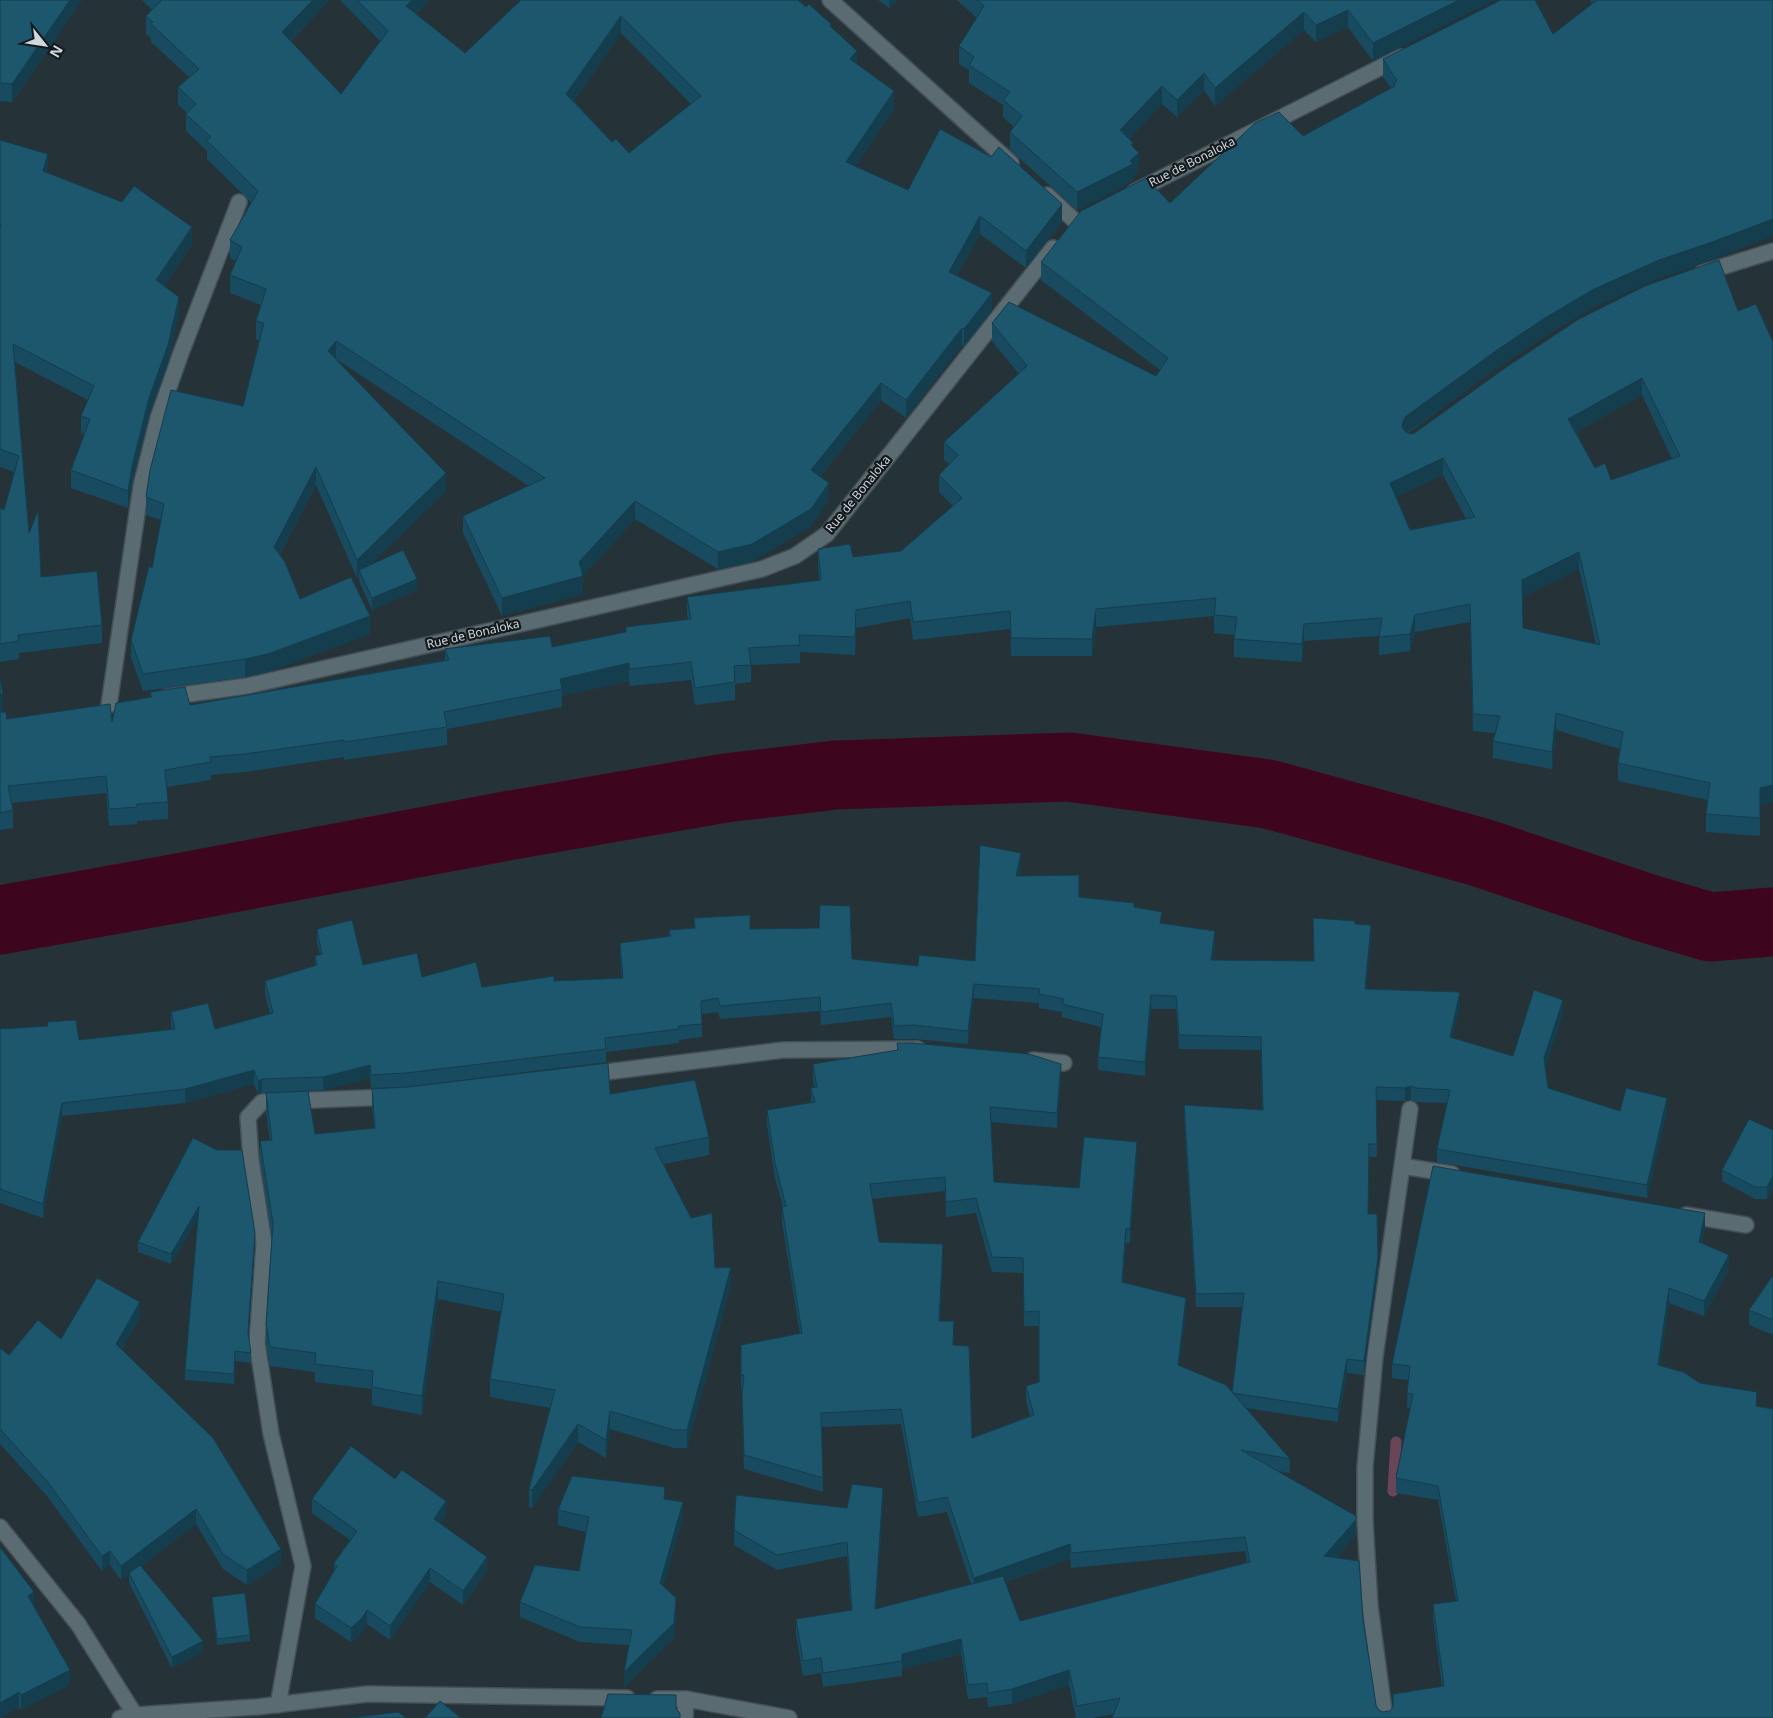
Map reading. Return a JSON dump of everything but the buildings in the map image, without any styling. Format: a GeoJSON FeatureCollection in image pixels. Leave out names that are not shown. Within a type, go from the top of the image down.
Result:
{"type":"FeatureCollection","features":[{"type":"Feature","properties":{"kind":"street"},"geometry":{"type":"LineString","coordinates":[[830,0],[1025,175]]}},
{"type":"Feature","properties":{"kind":"street","name":"Rue de Bonaloka"},"geometry":{"type":"LineString","coordinates":[[1119,199],[1418,49]]}},
{"type":"Feature","properties":{"kind":"street","name":"Rue de Bonaloka"},"geometry":{"type":"LineString","coordinates":[[149,700],[247,686],[762,569],[795,556],[827,534],[1073,226],[1039,188]]}},
{"type":"Feature","properties":{"kind":"street"},"geometry":{"type":"LineString","coordinates":[[91,708],[114,705],[141,486],[158,418],[181,352],[239,202]]}},
{"type":"Feature","properties":{"kind":"street"},"geometry":{"type":"LineString","coordinates":[[1689,277],[1773,250]]}},
{"type":"Feature","properties":{"kind":"street"},"geometry":{"type":"LineString","coordinates":[[575,1076],[783,1050],[912,1048],[931,1050]]}},
{"type":"Feature","properties":{"kind":"street"},"geometry":{"type":"LineString","coordinates":[[1016,1058],[1064,1063]]}},
{"type":"Feature","properties":{"kind":"street"},"geometry":{"type":"LineString","coordinates":[[278,1704],[303,1566],[271,1434],[257,1343],[264,1243],[251,1160],[248,1117],[262,1102],[407,1096]]}},
{"type":"Feature","properties":{"kind":"street"},"geometry":{"type":"LineString","coordinates":[[1386,1718],[1370,1606],[1365,1522],[1365,1466],[1375,1357],[1410,1109]]}},
{"type":"Feature","properties":{"kind":"street"},"geometry":{"type":"LineString","coordinates":[[1402,1166],[1471,1178]]}},
{"type":"Feature","properties":{"kind":"street"},"geometry":{"type":"LineString","coordinates":[[1668,1212],[1746,1225]]}},
{"type":"Feature","properties":{"kind":"street"},"geometry":{"type":"LineString","coordinates":[[0,1527],[78,1624],[135,1715]]}},
{"type":"Feature","properties":{"kind":"street"},"geometry":{"type":"LineString","coordinates":[[120,1718],[135,1715],[258,1712],[278,1704],[367,1694],[686,1700],[789,1718]]}},
{"type":"Feature","properties":{"kind":"street"},"geometry":{"type":"LineString","coordinates":[[685,1718],[686,1700]]}},
{"type":"Feature","properties":{"kind":"waterway"},"geometry":{"type":"LineString","coordinates":[[0,920],[512,825],[725,788],[836,775],[1069,767],[1268,794],[1479,852],[1646,908],[1710,927],[1773,922]]}},
{"type":"Feature","properties":{"kind":"waterway"},"geometry":{"type":"LineString","coordinates":[[1393,1491],[1396,1442]]}}]}
